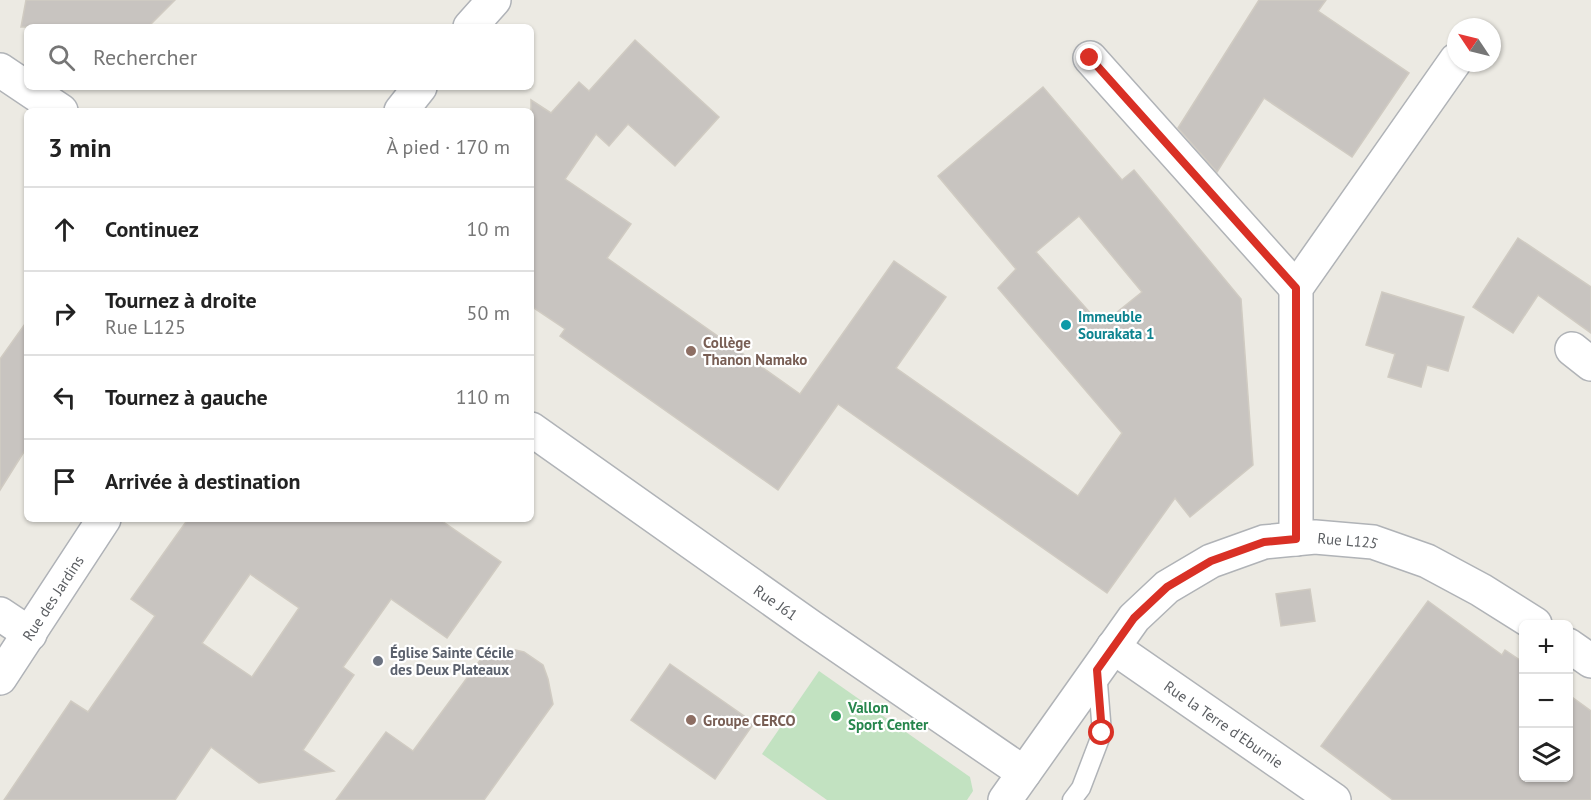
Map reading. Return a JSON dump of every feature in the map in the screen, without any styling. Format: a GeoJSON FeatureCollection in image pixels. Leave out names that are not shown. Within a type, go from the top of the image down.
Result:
{"type":"FeatureCollection","features":[{"type":"Feature","properties":{"kind":"street"},"geometry":{"type":"LineString","coordinates":[[473,24],[494,0]]}},
{"type":"Feature","properties":{"kind":"street"},"geometry":{"type":"LineString","coordinates":[[1090,58],[1296,288]]}},
{"type":"Feature","properties":{"kind":"street"},"geometry":{"type":"LineString","coordinates":[[0,70],[24,86]]}},
{"type":"Feature","properties":{"kind":"street"},"geometry":{"type":"LineString","coordinates":[[1296,539],[1296,288],[1448,72]]}},
{"type":"Feature","properties":{"kind":"street"},"geometry":{"type":"LineString","coordinates":[[30,90],[57,108]]}},
{"type":"Feature","properties":{"kind":"street"},"geometry":{"type":"LineString","coordinates":[[404,108],[418,90]]}},
{"type":"Feature","properties":{"kind":"street","name":"Rue J61"},"geometry":{"type":"LineString","coordinates":[[534,431],[802,621],[1024,773]]}},
{"type":"Feature","properties":{"kind":"street","name":"Rue des Jardins"},"geometry":{"type":"LineString","coordinates":[[0,678],[102,522]]}},
{"type":"Feature","properties":{"kind":"street","name":"Rue L125"},"geometry":{"type":"LineString","coordinates":[[1005,800],[1134,618],[1167,587],[1193,571],[1211,561],[1264,542],[1315,537],[1373,542],[1416,557],[1481,590],[1529,620]]}},
{"type":"Feature","properties":{"kind":"street"},"geometry":{"type":"LineString","coordinates":[[0,614],[30,634]]}},
{"type":"Feature","properties":{"kind":"street","name":"Rue la Terre d'Eburnie"},"geometry":{"type":"LineString","coordinates":[[1105,658],[1334,800]]}},
{"type":"Feature","properties":{"kind":"lane"},"geometry":{"type":"LineString","coordinates":[[1072,800],[1081,788],[1102,733],[1105,658]]}},
{"type":"Feature","properties":{"kind":"green space","name":"Vallon Sport Center"},"geometry":{"type":"Polygon","coordinates":[[[819,671],[970,777],[973,791],[967,800],[827,800],[762,754],[819,671]]]}},
{"type":"Feature","properties":{"kind":"building"},"geometry":{"type":"Polygon","coordinates":[[[26,0],[175,0],[151,24],[24,24],[24,27],[21,27],[26,0]]]}},
{"type":"Feature","properties":{"kind":"building"},"geometry":{"type":"Polygon","coordinates":[[[1259,0],[1326,0],[1318,11],[1409,73],[1352,157],[1264,98],[1217,172],[1178,128],[1259,0]]]}},
{"type":"Feature","properties":{"kind":"building"},"geometry":{"type":"Polygon","coordinates":[[[635,40],[719,117],[675,166],[628,124],[609,146],[596,134],[565,179],[631,224],[607,258],[800,394],[894,261],[946,297],[896,368],[1078,496],[1122,433],[998,288],[1016,269],[938,176],[1043,87],[1122,180],[1134,170],[1241,299],[1253,465],[1190,517],[1175,498],[1107,593],[838,404],[778,490],[560,336],[565,329],[534,308],[534,108],[531,108],[531,100],[551,113],[579,82],[589,91],[635,40]],[[1079,216],[1036,252],[1101,325],[1142,292],[1079,216]]]}},
{"type":"Feature","properties":{"kind":"building"},"geometry":{"type":"Polygon","coordinates":[[[1518,238],[1591,287],[1591,333],[1538,295],[1513,333],[1473,307],[1518,238]]]}},
{"type":"Feature","properties":{"kind":"building"},"geometry":{"type":"Polygon","coordinates":[[[1382,292],[1464,317],[1448,371],[1427,365],[1421,387],[1388,377],[1395,354],[1366,345],[1382,292]]]}},
{"type":"Feature","properties":{"kind":"building"},"geometry":{"type":"Polygon","coordinates":[[[24,325],[24,452],[0,490],[0,359],[24,325]]]}},
{"type":"Feature","properties":{"kind":"building"},"geometry":{"type":"Polygon","coordinates":[[[186,522],[443,522],[501,562],[447,638],[391,599],[343,667],[354,675],[303,750],[334,771],[259,783],[211,747],[175,800],[4,800],[71,701],[88,712],[155,616],[131,599],[186,522]],[[250,574],[202,643],[252,677],[299,608],[250,574]]]}},
{"type":"Feature","properties":{"kind":"building"},"geometry":{"type":"Polygon","coordinates":[[[1310,589],[1315,621],[1281,626],[1276,594],[1310,589]]]}},
{"type":"Feature","properties":{"kind":"building"},"geometry":{"type":"Polygon","coordinates":[[[1428,601],[1502,655],[1505,650],[1519,660],[1519,782],[1573,782],[1573,698],[1591,711],[1591,800],[1393,800],[1321,746],[1428,601]]]}},
{"type":"Feature","properties":{"kind":"building"},"geometry":{"type":"Polygon","coordinates":[[[511,649],[524,652],[543,665],[553,704],[484,800],[336,800],[386,732],[413,751],[484,655],[511,649]]]}},
{"type":"Feature","properties":{"kind":"building"},"geometry":{"type":"Polygon","coordinates":[[[670,664],[754,723],[715,779],[631,720],[670,664]]]}},
{"type":"Feature","properties":{"kind":"place","name":"Immeuble Sourakata 1"},"geometry":{"type":"Point","coordinates":[1066,325]}},
{"type":"Feature","properties":{"kind":"place","name":"Collège Thanon Namako"},"geometry":{"type":"Point","coordinates":[691,351]}},
{"type":"Feature","properties":{"kind":"place","name":"Église Sainte Cécile des Deux Plateaux"},"geometry":{"type":"Point","coordinates":[378,661]}},
{"type":"Feature","properties":{"kind":"place","name":"Vallon Sport Center"},"geometry":{"type":"Point","coordinates":[836,716]}},
{"type":"Feature","properties":{"kind":"place","name":"Groupe CERCO"},"geometry":{"type":"Point","coordinates":[691,720]}},
{"type":"Feature","properties":{"kind":"route"},"geometry":{"type":"LineString","coordinates":[[1090,58],[1296,288],[1296,539],[1264,542],[1211,561],[1167,587],[1134,618],[1097,670],[1102,733]]}}]}
